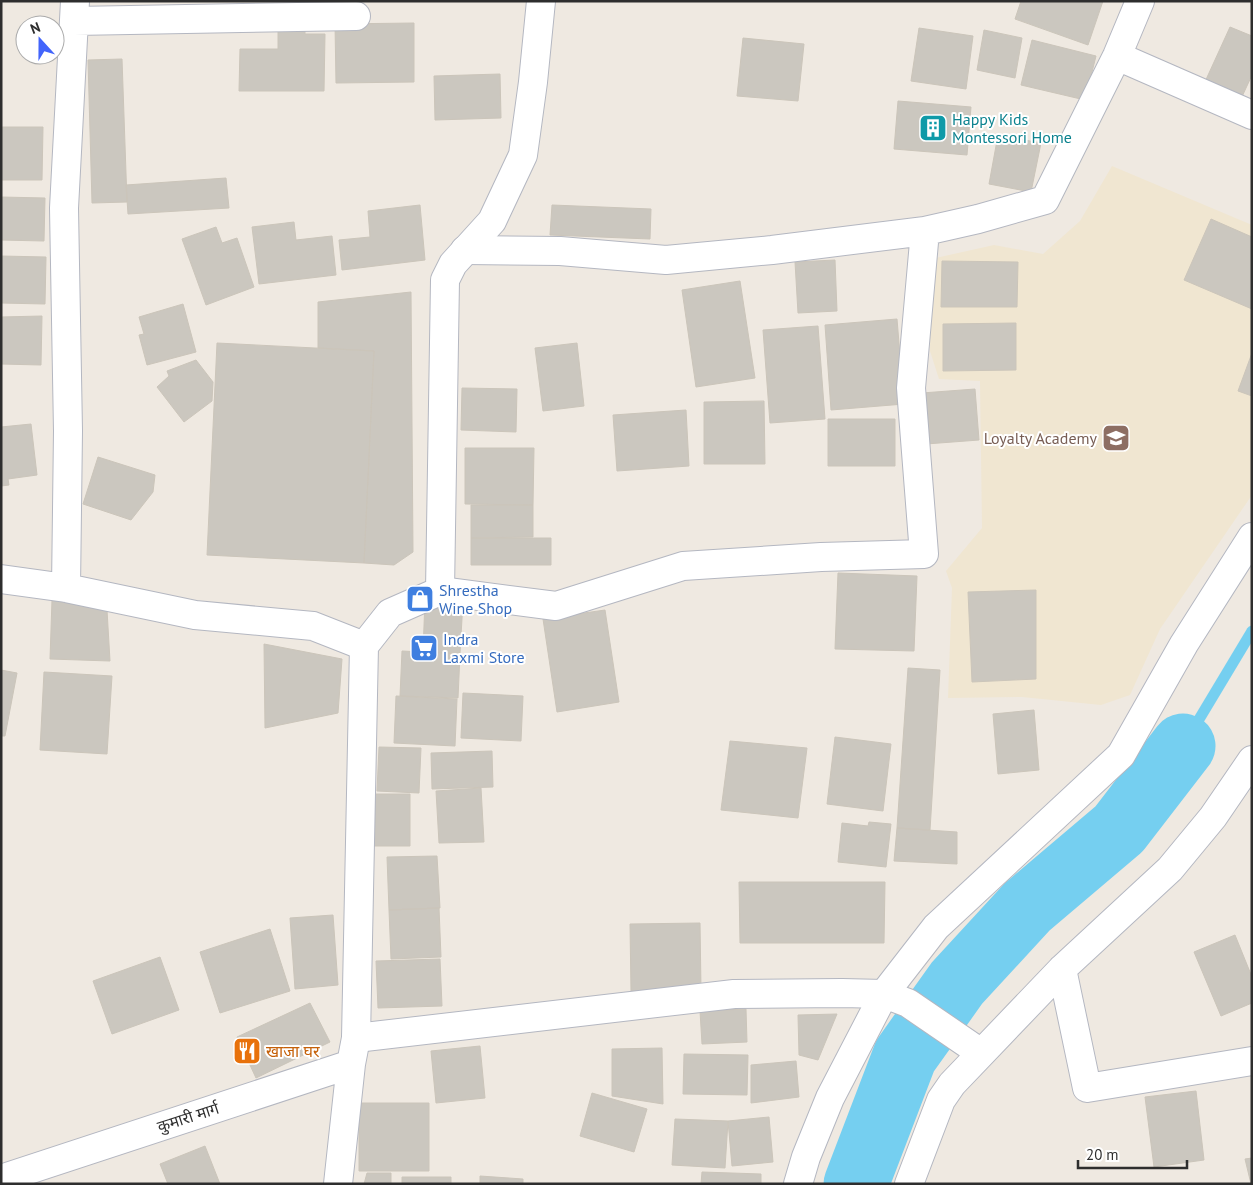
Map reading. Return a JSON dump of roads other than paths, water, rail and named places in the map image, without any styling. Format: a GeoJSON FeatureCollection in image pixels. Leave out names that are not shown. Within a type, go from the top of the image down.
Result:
{"type":"FeatureCollection","features":[{"type":"Feature","properties":{"kind":"street"},"geometry":{"type":"LineString","coordinates":[[440,591],[445,280],[452,264],[492,220],[523,155],[541,1]]}},
{"type":"Feature","properties":{"kind":"street"},"geometry":{"type":"LineString","coordinates":[[465,250],[560,251],[666,260],[772,250],[925,231],[978,220],[1045,200],[1117,56],[1140,1]]}},
{"type":"Feature","properties":{"kind":"street"},"geometry":{"type":"LineString","coordinates":[[66,588],[68,431],[64,208],[74,11],[356,16]]}},
{"type":"Feature","properties":{"kind":"street"},"geometry":{"type":"LineString","coordinates":[[1117,56],[1252,115]]}},
{"type":"Feature","properties":{"kind":"street"},"geometry":{"type":"LineString","coordinates":[[338,1184],[353,1051],[364,646],[390,613],[440,591],[556,606],[683,566],[821,556],[924,554],[911,388],[925,231]]}},
{"type":"Feature","properties":{"kind":"street"},"geometry":{"type":"LineString","coordinates":[[798,1184],[806,1158],[830,1098],[896,998],[936,927],[1122,754],[1184,644],[1252,537]]}},
{"type":"Feature","properties":{"kind":"street"},"geometry":{"type":"LineString","coordinates":[[1,579],[66,588],[194,615],[313,626],[364,646]]}},
{"type":"Feature","properties":{"kind":"street"},"geometry":{"type":"LineString","coordinates":[[909,1184],[941,1100],[958,1077],[1062,969],[1170,869],[1213,817],[1252,760]]}},
{"type":"Feature","properties":{"kind":"street"},"geometry":{"type":"LineString","coordinates":[[1062,969],[1087,1088],[1252,1061]]}},
{"type":"Feature","properties":{"kind":"street","name":"कुमारी मार्ग"},"geometry":{"type":"LineString","coordinates":[[1,1179],[353,1051],[734,994],[896,998]]}},
{"type":"Feature","properties":{"kind":"street"},"geometry":{"type":"LineString","coordinates":[[896,998],[981,1053]]}},
{"type":"Feature","properties":{"kind":"waterway"},"geometry":{"type":"LineString","coordinates":[[1183,746],[1252,631]]}},
{"type":"Feature","properties":{"kind":"waterway"},"geometry":{"type":"LineString","coordinates":[[856,1184],[905,1056],[957,983],[1027,907],[1119,829],[1183,746]]}},
{"type":"Feature","properties":{"kind":"place","name":"Happy Kids Montessori Home"},"geometry":{"type":"Point","coordinates":[933,128]}},
{"type":"Feature","properties":{"kind":"place","name":"Loyalty Academy"},"geometry":{"type":"Point","coordinates":[1116,438]}},
{"type":"Feature","properties":{"kind":"place","name":"Shrestha Wine Shop"},"geometry":{"type":"Point","coordinates":[420,599]}},
{"type":"Feature","properties":{"kind":"place","name":"Indra Laxmi Store"},"geometry":{"type":"Point","coordinates":[424,648]}},
{"type":"Feature","properties":{"kind":"place","name":"खाजा घर"},"geometry":{"type":"Point","coordinates":[247,1051]}}]}
